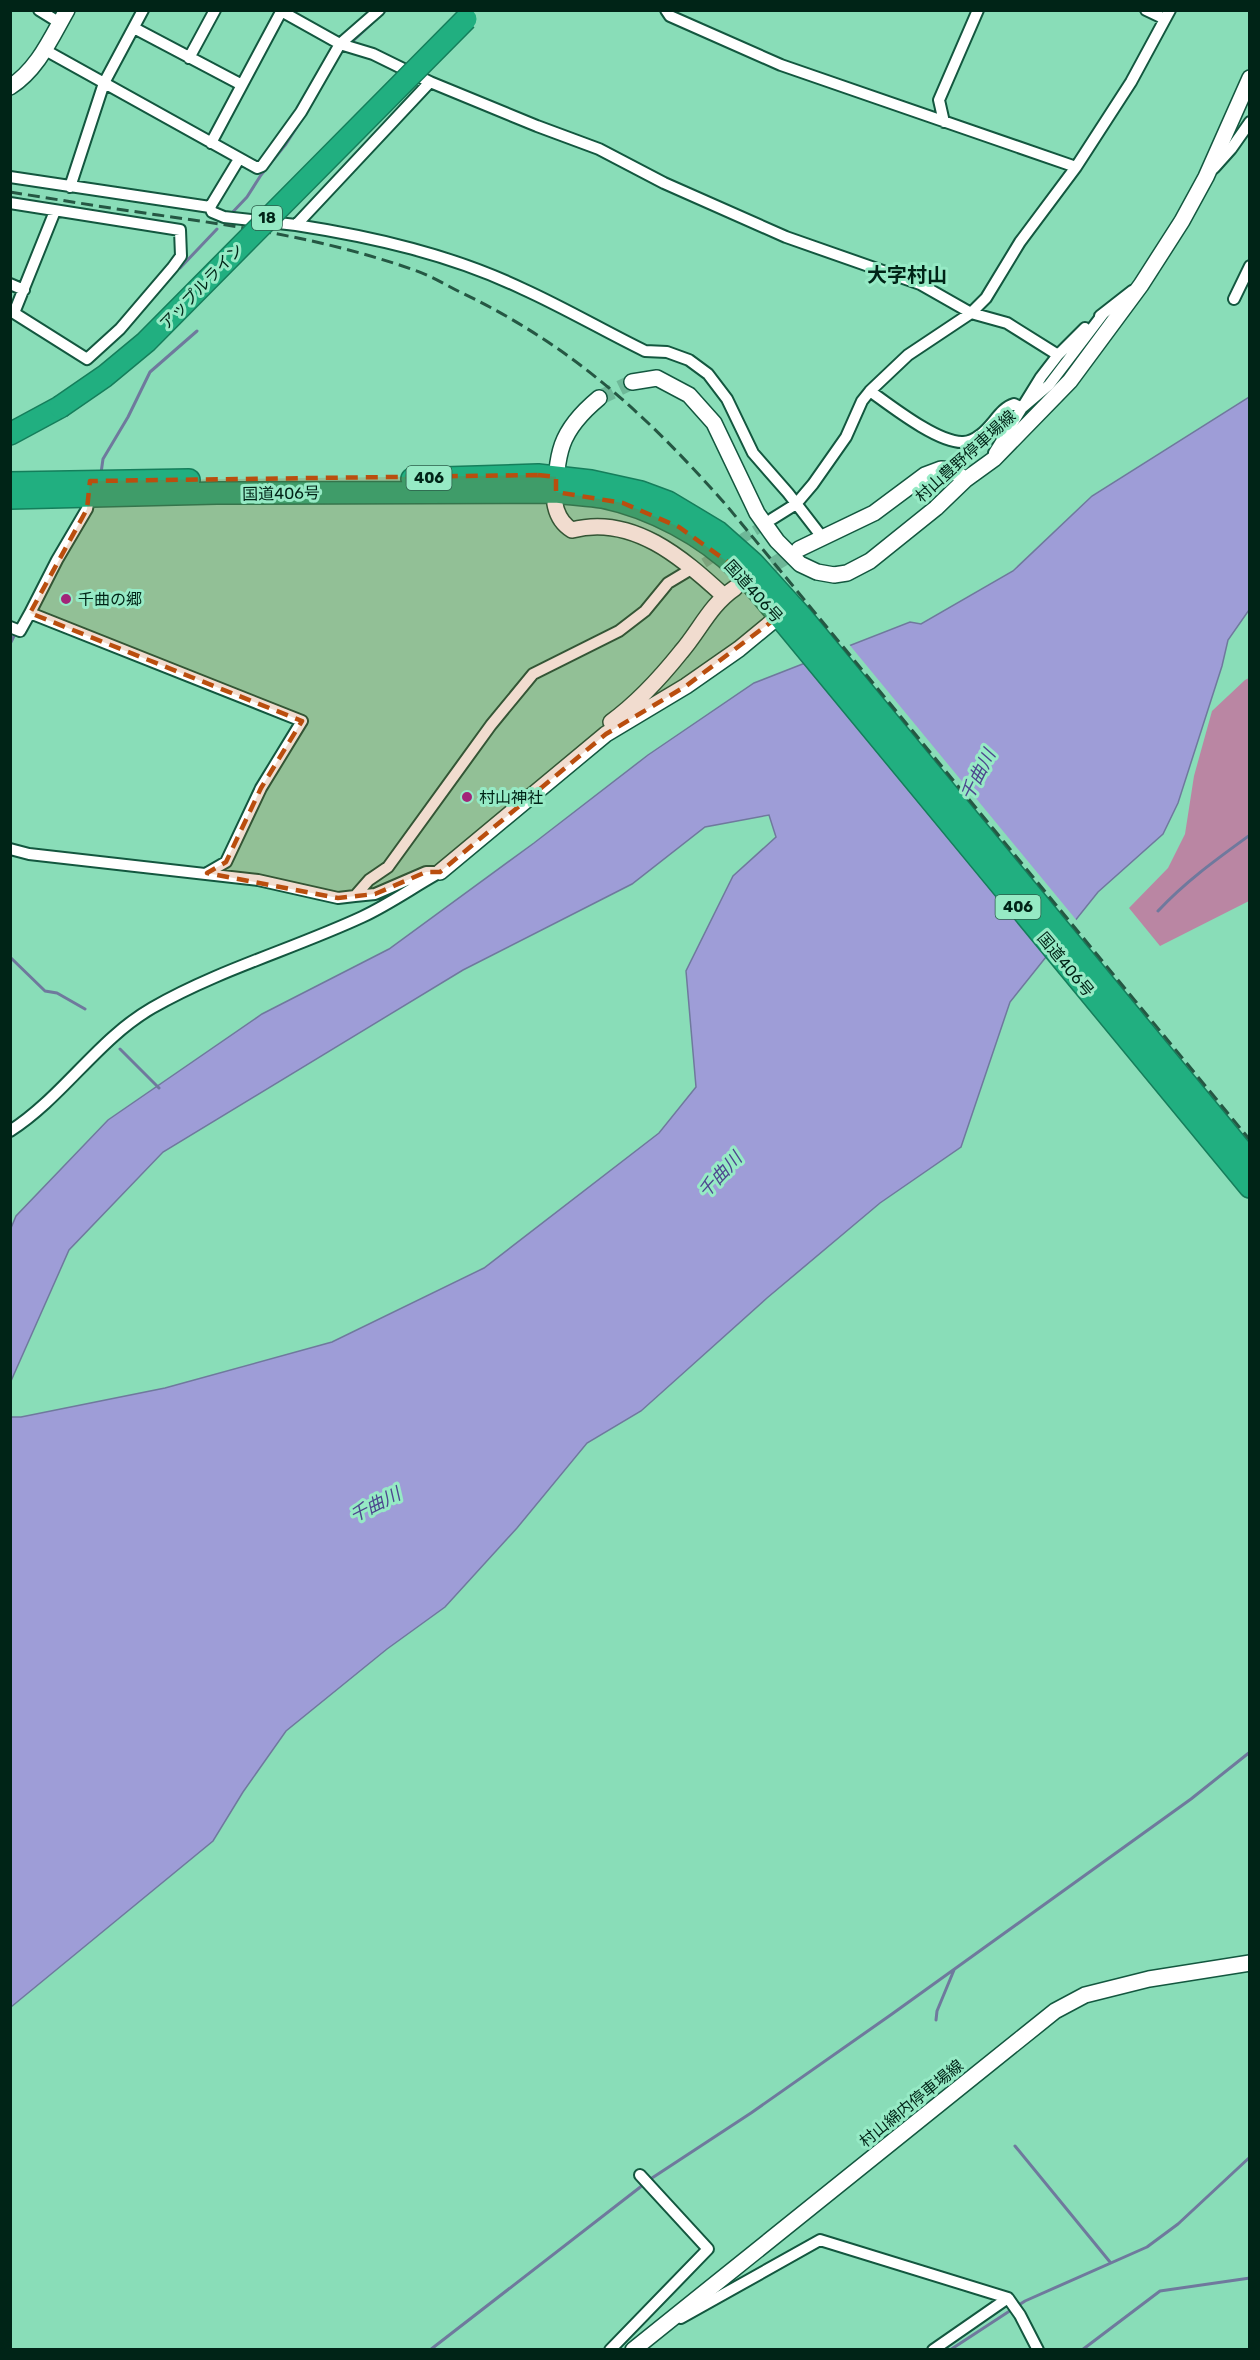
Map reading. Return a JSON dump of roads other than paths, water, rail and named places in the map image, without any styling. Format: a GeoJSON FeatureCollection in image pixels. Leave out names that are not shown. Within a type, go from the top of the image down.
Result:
{"type":"FeatureCollection","features":[{"type":"Feature","properties":{"kind":"highway","name":"アップルライン"},"geometry":{"type":"LineString","coordinates":[[10,434],[60,406],[105,376],[146,342],[470,15]]}},
{"type":"Feature","properties":{"kind":"highway","name":"国道406号"},"geometry":{"type":"LineString","coordinates":[[10,483],[90,489],[240,493],[556,484],[643,509],[679,527],[714,548],[789,620],[1250,1161]]}},
{"type":"Feature","properties":{"kind":"highway","name":"国道406号"},"geometry":{"type":"LineString","coordinates":[[10,498],[90,489]]}},
{"type":"Feature","properties":{"kind":"highway","name":"国道406号"},"geometry":{"type":"LineString","coordinates":[[789,620],[1250,1187]]}},
{"type":"Feature","properties":{"kind":"main road"},"geometry":{"type":"LineString","coordinates":[[10,87],[20,81],[45,50],[63,16]]}},
{"type":"Feature","properties":{"kind":"main road","name":"村山豊野停車場線"},"geometry":{"type":"LineString","coordinates":[[632,382],[657,378],[688,395],[714,423],[757,513],[777,541],[800,564],[817,572],[834,575],[847,573],[870,561],[936,508],[965,480],[994,459],[1070,381],[1141,285],[1182,221],[1206,177],[1250,78]]}},
{"type":"Feature","properties":{"kind":"main road"},"geometry":{"type":"LineString","coordinates":[[600,398],[584,411],[566,434],[558,454],[557,512],[565,526],[572,530],[587,526],[608,527],[646,537],[699,565],[729,592],[708,613],[682,652],[624,712],[606,726],[606,734]]}},
{"type":"Feature","properties":{"kind":"main road"},"geometry":{"type":"LineString","coordinates":[[799,549],[874,513],[918,480],[941,469],[953,470],[965,480]]}},
{"type":"Feature","properties":{"kind":"main road"},"geometry":{"type":"LineString","coordinates":[[440,872],[606,734],[694,680],[739,649],[789,620]]}},
{"type":"Feature","properties":{"kind":"main road","name":"村山綿内停車場線"},"geometry":{"type":"LineString","coordinates":[[633,2349],[1055,2011],[1085,1995],[1149,1979],[1250,1963]]}},
{"type":"Feature","properties":{"kind":"street"},"geometry":{"type":"LineString","coordinates":[[39,10],[63,16]]}},
{"type":"Feature","properties":{"kind":"street"},"geometry":{"type":"LineString","coordinates":[[70,187],[104,83],[143,10]]}},
{"type":"Feature","properties":{"kind":"street"},"geometry":{"type":"LineString","coordinates":[[189,58],[215,10]]}},
{"type":"Feature","properties":{"kind":"street"},"geometry":{"type":"LineString","coordinates":[[45,50],[257,168],[262,166],[301,112],[340,44],[379,10]]}},
{"type":"Feature","properties":{"kind":"street"},"geometry":{"type":"LineString","coordinates":[[666,10],[670,16],[781,65],[1076,167]]}},
{"type":"Feature","properties":{"kind":"street"},"geometry":{"type":"LineString","coordinates":[[944,122],[939,100],[978,10]]}},
{"type":"Feature","properties":{"kind":"street"},"geometry":{"type":"LineString","coordinates":[[772,519],[796,504],[846,437],[862,401],[870,391],[908,355],[971,313],[986,298],[1020,243],[1076,167],[1131,82],[1167,15],[1146,10]]}},
{"type":"Feature","properties":{"kind":"street"},"geometry":{"type":"LineString","coordinates":[[210,143],[282,11],[340,44],[381,57],[430,82],[599,149],[664,183],[786,237],[920,284],[971,313],[1007,323],[1058,355]]}},
{"type":"Feature","properties":{"kind":"street"},"geometry":{"type":"LineString","coordinates":[[134,28],[242,85]]}},
{"type":"Feature","properties":{"kind":"street"},"geometry":{"type":"LineString","coordinates":[[296,225],[430,82]]}},
{"type":"Feature","properties":{"kind":"street"},"geometry":{"type":"LineString","coordinates":[[1206,177],[1231,149],[1250,122]]}},
{"type":"Feature","properties":{"kind":"street"},"geometry":{"type":"LineString","coordinates":[[210,207],[239,159]]}},
{"type":"Feature","properties":{"kind":"street"},"geometry":{"type":"LineString","coordinates":[[10,177],[210,207]]}},
{"type":"Feature","properties":{"kind":"street"},"geometry":{"type":"LineString","coordinates":[[10,203],[180,230],[181,256],[120,329],[87,359],[12,315],[56,211]]}},
{"type":"Feature","properties":{"kind":"street"},"geometry":{"type":"LineString","coordinates":[[210,207],[212,212],[224,217],[296,225],[390,243],[460,264],[523,288],[645,351],[667,352],[689,360],[708,374],[726,399],[753,453],[822,537]]}},
{"type":"Feature","properties":{"kind":"street"},"geometry":{"type":"LineString","coordinates":[[1234,299],[1250,266]]}},
{"type":"Feature","properties":{"kind":"street"},"geometry":{"type":"LineString","coordinates":[[10,284],[24,290]]}},
{"type":"Feature","properties":{"kind":"street"},"geometry":{"type":"LineString","coordinates":[[994,459],[995,450],[1058,355],[1103,314],[1141,285]]}},
{"type":"Feature","properties":{"kind":"street"},"geometry":{"type":"LineString","coordinates":[[1022,408],[1049,385],[1103,314]]}},
{"type":"Feature","properties":{"kind":"street"},"geometry":{"type":"LineString","coordinates":[[870,391],[921,426],[939,436],[961,442],[971,441],[990,428],[1004,409],[1010,405],[1014,404],[1022,408]]}},
{"type":"Feature","properties":{"kind":"street"},"geometry":{"type":"LineString","coordinates":[[10,627],[20,631],[87,509],[90,489]]}},
{"type":"Feature","properties":{"kind":"street"},"geometry":{"type":"LineString","coordinates":[[354,896],[369,880],[388,867],[491,725],[533,674],[619,631],[645,611],[668,583],[699,565]]}},
{"type":"Feature","properties":{"kind":"street"},"geometry":{"type":"LineString","coordinates":[[30,613],[302,721],[261,788],[226,862],[207,873]]}},
{"type":"Feature","properties":{"kind":"street"},"geometry":{"type":"LineString","coordinates":[[10,849],[29,854],[258,880],[338,898],[375,894],[426,872],[440,872]]}},
{"type":"Feature","properties":{"kind":"street"},"geometry":{"type":"LineString","coordinates":[[10,1131],[50,1099],[126,1026],[150,1009],[187,989],[363,917],[440,872]]}},
{"type":"Feature","properties":{"kind":"street"},"geometry":{"type":"LineString","coordinates":[[610,2349],[708,2248],[640,2175]]}},
{"type":"Feature","properties":{"kind":"street"},"geometry":{"type":"LineString","coordinates":[[678,2315],[681,2318],[820,2240],[1011,2304],[1038,2349]]}},
{"type":"Feature","properties":{"kind":"street"},"geometry":{"type":"LineString","coordinates":[[933,2349],[1011,2304]]}},
{"type":"Feature","properties":{"kind":"water","name":"千曲川"},"geometry":{"type":"Polygon","coordinates":[[[1249,397],[1249,610],[1228,640],[1222,666],[1178,803],[1163,834],[1098,892],[1010,1002],[961,1147],[880,1203],[767,1298],[641,1411],[587,1443],[517,1528],[445,1607],[387,1649],[286,1731],[243,1792],[213,1841],[11,2007],[11,1417],[21,1417],[165,1388],[332,1342],[484,1268],[659,1133],[696,1087],[686,971],[733,876],[776,837],[769,815],[705,827],[632,884],[463,970],[163,1152],[69,1250],[11,1381],[11,1228],[16,1216],[108,1120],[262,1014],[389,949],[534,843],[648,755],[754,683],[910,622],[921,624],[1013,571],[1092,496],[1249,397]]]}},
{"type":"Feature","properties":{"kind":"waterway"},"geometry":{"type":"LineString","coordinates":[[353,41],[386,10]]}},
{"type":"Feature","properties":{"kind":"waterway"},"geometry":{"type":"LineString","coordinates":[[309,108],[319,90]]}},
{"type":"Feature","properties":{"kind":"waterway"},"geometry":{"type":"LineString","coordinates":[[229,216],[247,197],[304,116]]}},
{"type":"Feature","properties":{"kind":"waterway"},"geometry":{"type":"LineString","coordinates":[[180,268],[217,229]]}},
{"type":"Feature","properties":{"kind":"waterway"},"geometry":{"type":"LineString","coordinates":[[101,473],[103,459],[128,417],[150,372],[197,331]]}},
{"type":"Feature","properties":{"kind":"waterway"},"geometry":{"type":"LineString","coordinates":[[10,644],[15,634]]}},
{"type":"Feature","properties":{"kind":"waterway"},"geometry":{"type":"LineString","coordinates":[[1158,911],[1191,880],[1250,835]]}},
{"type":"Feature","properties":{"kind":"waterway"},"geometry":{"type":"LineString","coordinates":[[10,957],[45,991],[57,993],[85,1009]]}},
{"type":"Feature","properties":{"kind":"waterway"},"geometry":{"type":"LineString","coordinates":[[120,1049],[159,1088]]}},
{"type":"Feature","properties":{"kind":"waterway"},"geometry":{"type":"LineString","coordinates":[[430,2350],[652,2178],[751,2113],[892,2014],[1191,1799],[1250,1752]]}},
{"type":"Feature","properties":{"kind":"waterway"},"geometry":{"type":"LineString","coordinates":[[936,2020],[937,2011],[954,1970]]}},
{"type":"Feature","properties":{"kind":"waterway"},"geometry":{"type":"LineString","coordinates":[[1015,2146],[1110,2262]]}},
{"type":"Feature","properties":{"kind":"waterway"},"geometry":{"type":"LineString","coordinates":[[950,2350],[1025,2301],[1147,2247],[1178,2224],[1250,2157]]}},
{"type":"Feature","properties":{"kind":"waterway"},"geometry":{"type":"LineString","coordinates":[[1082,2350],[1160,2291],[1250,2278]]}},
{"type":"Feature","properties":{"kind":"tunnel"},"geometry":{"type":"LineString","coordinates":[[599,398],[632,382]]}},
{"type":"Feature","properties":{"kind":"tunnel"},"geometry":{"type":"LineString","coordinates":[[704,563],[770,521]]}},
{"type":"Feature","properties":{"kind":"tunnel"},"geometry":{"type":"LineString","coordinates":[[753,577],[799,549]]}},
{"type":"Feature","properties":{"kind":"railway"},"geometry":{"type":"LineString","coordinates":[[10,192],[254,230],[318,242],[380,259],[424,274],[500,313],[572,359],[637,412],[727,506],[1250,1140]]}},
{"type":"Feature","properties":{"kind":"place","name":"千曲の郷"},"geometry":{"type":"Point","coordinates":[66,599]}},
{"type":"Feature","properties":{"kind":"place","name":"村山神社"},"geometry":{"type":"Point","coordinates":[467,797]}},
{"type":"Feature","properties":{"kind":"district","name":"大字村山"},"geometry":{"type":"Point","coordinates":[907,275]}}]}
